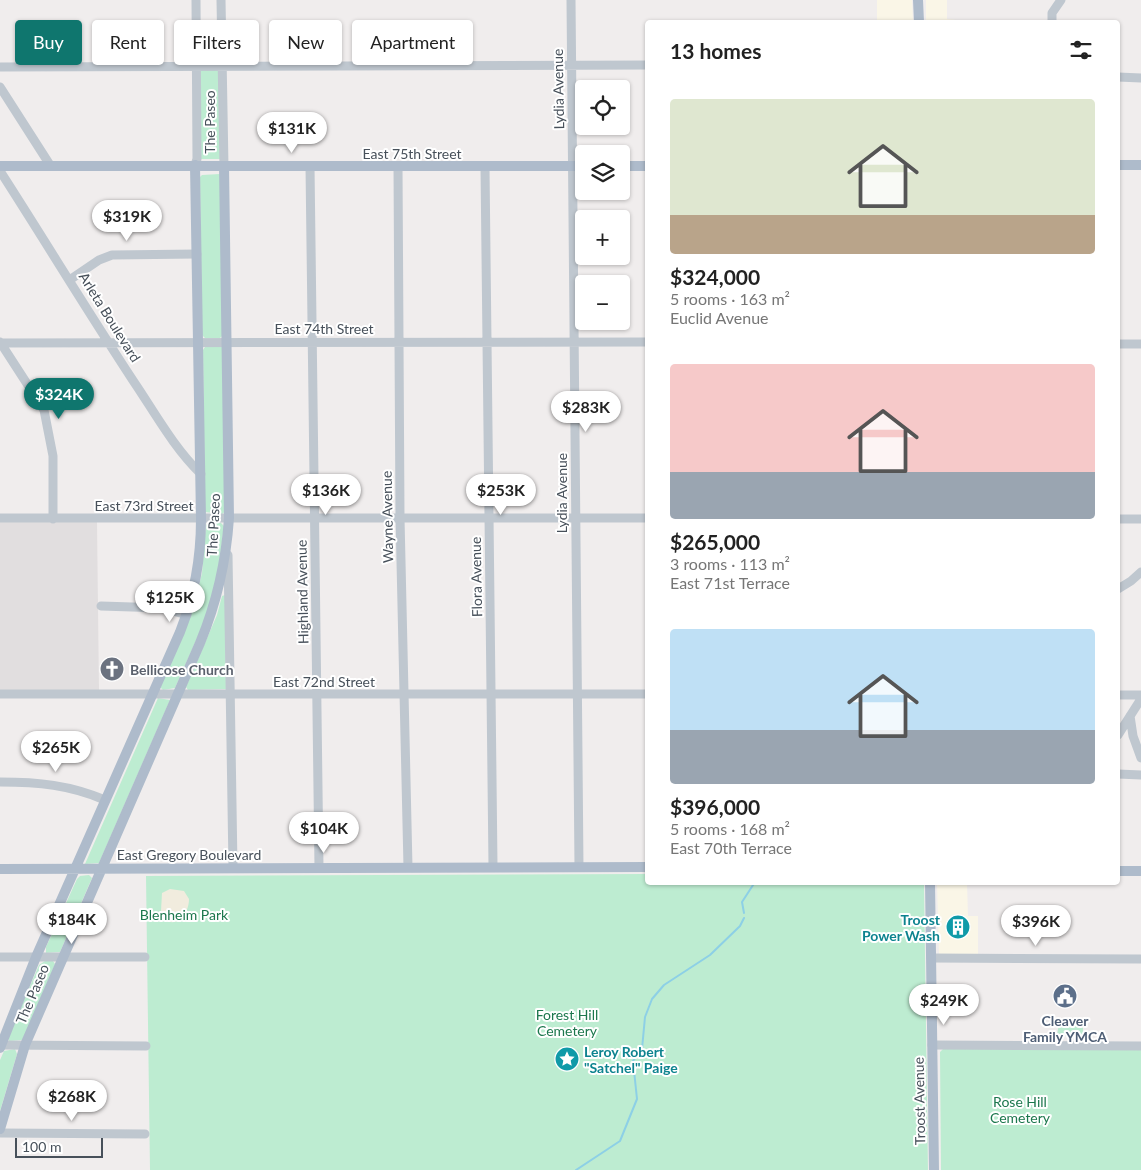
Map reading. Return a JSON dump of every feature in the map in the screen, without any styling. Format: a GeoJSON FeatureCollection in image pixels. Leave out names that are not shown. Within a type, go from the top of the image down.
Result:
{"type":"FeatureCollection","features":[{"type":"Feature","properties":{"kind":"main road"},"geometry":{"type":"LineString","coordinates":[[918,0],[919,20]]}},
{"type":"Feature","properties":{"kind":"main road","name":"The Paseo"},"geometry":{"type":"LineString","coordinates":[[0,1046],[36,957],[187,615],[197,575],[201,518],[201,474],[195,165]]}},
{"type":"Feature","properties":{"kind":"main road"},"geometry":{"type":"LineString","coordinates":[[1120,165],[1141,165]]}},
{"type":"Feature","properties":{"kind":"main road","name":"East 75th Street"},"geometry":{"type":"LineString","coordinates":[[0,166],[575,166]]}},
{"type":"Feature","properties":{"kind":"main road","name":"The Paseo"},"geometry":{"type":"LineString","coordinates":[[0,1128],[26,1045],[178,694],[212,611],[224,567],[229,518],[224,166]]}},
{"type":"Feature","properties":{"kind":"main road"},"geometry":{"type":"LineString","coordinates":[[630,166],[645,166]]}},
{"type":"Feature","properties":{"kind":"main road","name":"East Gregory Boulevard"},"geometry":{"type":"LineString","coordinates":[[0,869],[645,867]]}},
{"type":"Feature","properties":{"kind":"main road"},"geometry":{"type":"LineString","coordinates":[[1120,871],[1141,871]]}},
{"type":"Feature","properties":{"kind":"main road","name":"Troost Avenue"},"geometry":{"type":"LineString","coordinates":[[930,885],[934,1170]]}},
{"type":"Feature","properties":{"kind":"street","name":"The Paseo"},"geometry":{"type":"LineString","coordinates":[[195,165],[197,159],[196,0]]}},
{"type":"Feature","properties":{"kind":"street","name":"The Paseo"},"geometry":{"type":"LineString","coordinates":[[221,0],[224,166]]}},
{"type":"Feature","properties":{"kind":"street","name":"Lydia Avenue"},"geometry":{"type":"LineString","coordinates":[[571,0],[572,65],[577,145]]}},
{"type":"Feature","properties":{"kind":"street"},"geometry":{"type":"LineString","coordinates":[[1052,18],[1053,0]]}},
{"type":"Feature","properties":{"kind":"street"},"geometry":{"type":"LineString","coordinates":[[1052,18],[1061,0]]}},
{"type":"Feature","properties":{"kind":"street"},"geometry":{"type":"LineString","coordinates":[[0,67],[645,66]]}},
{"type":"Feature","properties":{"kind":"street"},"geometry":{"type":"LineString","coordinates":[[1120,78],[1141,78]]}},
{"type":"Feature","properties":{"kind":"street"},"geometry":{"type":"LineString","coordinates":[[0,87],[50,166]]}},
{"type":"Feature","properties":{"kind":"street","name":"Highland Avenue"},"geometry":{"type":"LineString","coordinates":[[310,166],[319,867]]}},
{"type":"Feature","properties":{"kind":"street","name":"Wayne Avenue"},"geometry":{"type":"LineString","coordinates":[[398,166],[400,518],[408,867]]}},
{"type":"Feature","properties":{"kind":"street","name":"Flora Avenue"},"geometry":{"type":"LineString","coordinates":[[485,167],[493,866]]}},
{"type":"Feature","properties":{"kind":"street","name":"Arleta Boulevard"},"geometry":{"type":"LineString","coordinates":[[0,171],[70,279],[108,343],[174,442],[201,474]]}},
{"type":"Feature","properties":{"kind":"street","name":"Lydia Avenue"},"geometry":{"type":"LineString","coordinates":[[577,200],[574,342],[579,867]]}},
{"type":"Feature","properties":{"kind":"street"},"geometry":{"type":"LineString","coordinates":[[70,279],[99,260],[112,255],[197,254]]}},
{"type":"Feature","properties":{"kind":"street","name":"East 74th Street"},"geometry":{"type":"LineString","coordinates":[[0,343],[645,342]]}},
{"type":"Feature","properties":{"kind":"street"},"geometry":{"type":"LineString","coordinates":[[0,343],[44,410],[53,456],[53,519]]}},
{"type":"Feature","properties":{"kind":"street"},"geometry":{"type":"LineString","coordinates":[[1120,344],[1141,344]]}},
{"type":"Feature","properties":{"kind":"street","name":"East 73rd Street"},"geometry":{"type":"LineString","coordinates":[[0,518],[645,518]]}},
{"type":"Feature","properties":{"kind":"street"},"geometry":{"type":"LineString","coordinates":[[1120,519],[1141,519]]}},
{"type":"Feature","properties":{"kind":"street"},"geometry":{"type":"LineString","coordinates":[[228,535],[233,867]]}},
{"type":"Feature","properties":{"kind":"street"},"geometry":{"type":"LineString","coordinates":[[1120,588],[1132,581],[1141,572]]}},
{"type":"Feature","properties":{"kind":"street"},"geometry":{"type":"LineString","coordinates":[[101,606],[163,608],[187,615]]}},
{"type":"Feature","properties":{"kind":"street","name":"East 72nd Street"},"geometry":{"type":"LineString","coordinates":[[0,694],[645,694]]}},
{"type":"Feature","properties":{"kind":"street"},"geometry":{"type":"LineString","coordinates":[[1120,695],[1141,695]]}},
{"type":"Feature","properties":{"kind":"street"},"geometry":{"type":"LineString","coordinates":[[1120,732],[1141,699]]}},
{"type":"Feature","properties":{"kind":"street"},"geometry":{"type":"LineString","coordinates":[[1130,716],[1133,736],[1141,758]]}},
{"type":"Feature","properties":{"kind":"street"},"geometry":{"type":"LineString","coordinates":[[1120,774],[1141,776]]}},
{"type":"Feature","properties":{"kind":"street"},"geometry":{"type":"LineString","coordinates":[[0,782],[32,782],[64,786],[105,800]]}},
{"type":"Feature","properties":{"kind":"street"},"geometry":{"type":"LineString","coordinates":[[0,957],[145,957]]}},
{"type":"Feature","properties":{"kind":"street"},"geometry":{"type":"LineString","coordinates":[[931,958],[1141,959]]}},
{"type":"Feature","properties":{"kind":"street"},"geometry":{"type":"LineString","coordinates":[[932,1045],[1141,1046]]}},
{"type":"Feature","properties":{"kind":"street"},"geometry":{"type":"LineString","coordinates":[[0,1046],[146,1046]]}},
{"type":"Feature","properties":{"kind":"street"},"geometry":{"type":"LineString","coordinates":[[0,1134],[145,1134]]}},
{"type":"Feature","properties":{"kind":"shaded area"},"geometry":{"type":"Polygon","coordinates":[[[877,0],[912,0],[913,20],[877,20],[877,0]]]}},
{"type":"Feature","properties":{"kind":"shaded area"},"geometry":{"type":"Polygon","coordinates":[[[926,0],[947,0],[947,19],[956,20],[926,20],[926,0]]]}},
{"type":"Feature","properties":{"kind":"shaded area"},"geometry":{"type":"Polygon","coordinates":[[[0,522],[97,522],[99,691],[0,691],[0,522]]]}},
{"type":"Feature","properties":{"kind":"shaded area"},"geometry":{"type":"Polygon","coordinates":[[[937,885],[967,885],[968,916],[978,916],[978,955],[939,954],[937,885]]]}},
{"type":"Feature","properties":{"kind":"green space"},"geometry":{"type":"Polygon","coordinates":[[[216,69],[220,72],[220,159],[201,159],[200,70],[216,69]]]}},
{"type":"Feature","properties":{"kind":"green space"},"geometry":{"type":"Polygon","coordinates":[[[220,174],[223,335],[220,338],[205,338],[202,335],[200,177],[202,175],[220,174]]]}},
{"type":"Feature","properties":{"kind":"green space"},"geometry":{"type":"Polygon","coordinates":[[[205,347],[222,347],[223,349],[226,511],[222,514],[205,512],[203,350],[205,347]]]}},
{"type":"Feature","properties":{"kind":"green space"},"geometry":{"type":"Polygon","coordinates":[[[210,522],[221,523],[224,526],[218,573],[205,620],[175,688],[163,690],[160,687],[194,605],[202,573],[206,525],[210,522]]]}},
{"type":"Feature","properties":{"kind":"green space"},"geometry":{"type":"Polygon","coordinates":[[[225,595],[226,689],[188,690],[186,687],[217,615],[222,596],[225,595]]]}},
{"type":"Feature","properties":{"kind":"green space"},"geometry":{"type":"Polygon","coordinates":[[[158,698],[170,700],[99,863],[85,864],[158,698]]]}},
{"type":"Feature","properties":{"kind":"green space","name":"Forest Hill Cemetery"},"geometry":{"type":"Polygon","coordinates":[[[645,874],[645,885],[924,885],[928,1170],[150,1170],[146,876],[645,874]]]}},
{"type":"Feature","properties":{"kind":"green space"},"geometry":{"type":"Polygon","coordinates":[[[89,875],[92,878],[60,952],[46,953],[46,947],[80,876],[89,875]]]}},
{"type":"Feature","properties":{"kind":"green space"},"geometry":{"type":"Polygon","coordinates":[[[45,961],[53,961],[55,964],[23,1040],[9,1041],[8,1037],[39,965],[45,961]]]}},
{"type":"Feature","properties":{"kind":"green space"},"geometry":{"type":"Polygon","coordinates":[[[1059,1023],[1083,1023],[1083,1035],[1057,1036],[1059,1023]]]}},
{"type":"Feature","properties":{"kind":"green space"},"geometry":{"type":"Polygon","coordinates":[[[15,1049],[17,1054],[0,1111],[0,1060],[4,1051],[15,1049]]]}},
{"type":"Feature","properties":{"kind":"green space","name":"Rose Hill Cemetery"},"geometry":{"type":"Polygon","coordinates":[[[943,1049],[1141,1049],[1141,1170],[941,1170],[940,1052],[943,1049]]]}},
{"type":"Feature","properties":{"kind":"sand"},"geometry":{"type":"Polygon","coordinates":[[[170,889],[184,891],[189,899],[185,913],[175,922],[165,920],[161,911],[162,893],[170,889]]]}},
{"type":"Feature","properties":{"kind":"waterway"},"geometry":{"type":"LineString","coordinates":[[744,913],[742,902],[753,885]]}},
{"type":"Feature","properties":{"kind":"waterway"},"geometry":{"type":"LineString","coordinates":[[576,1170],[620,1141],[637,1099],[633,1061],[642,1049],[645,1017],[652,999],[664,985],[710,955],[740,926],[744,918]]}},
{"type":"Feature","properties":{"kind":"place","name":"Bellicose Church"},"geometry":{"type":"Point","coordinates":[112,669]}},
{"type":"Feature","properties":{"kind":"place","name":"Troost Power Wash"},"geometry":{"type":"Point","coordinates":[958,927]}},
{"type":"Feature","properties":{"kind":"place","name":"Cleaver Family YMCA"},"geometry":{"type":"Point","coordinates":[1065,996]}},
{"type":"Feature","properties":{"kind":"place","name":"Leroy Robert \"Satchel\" Paige"},"geometry":{"type":"Point","coordinates":[567,1059]}},
{"type":"Feature","properties":{"kind":"park label","name":"Blenheim Park"},"geometry":{"type":"Point","coordinates":[184,914]}}]}
